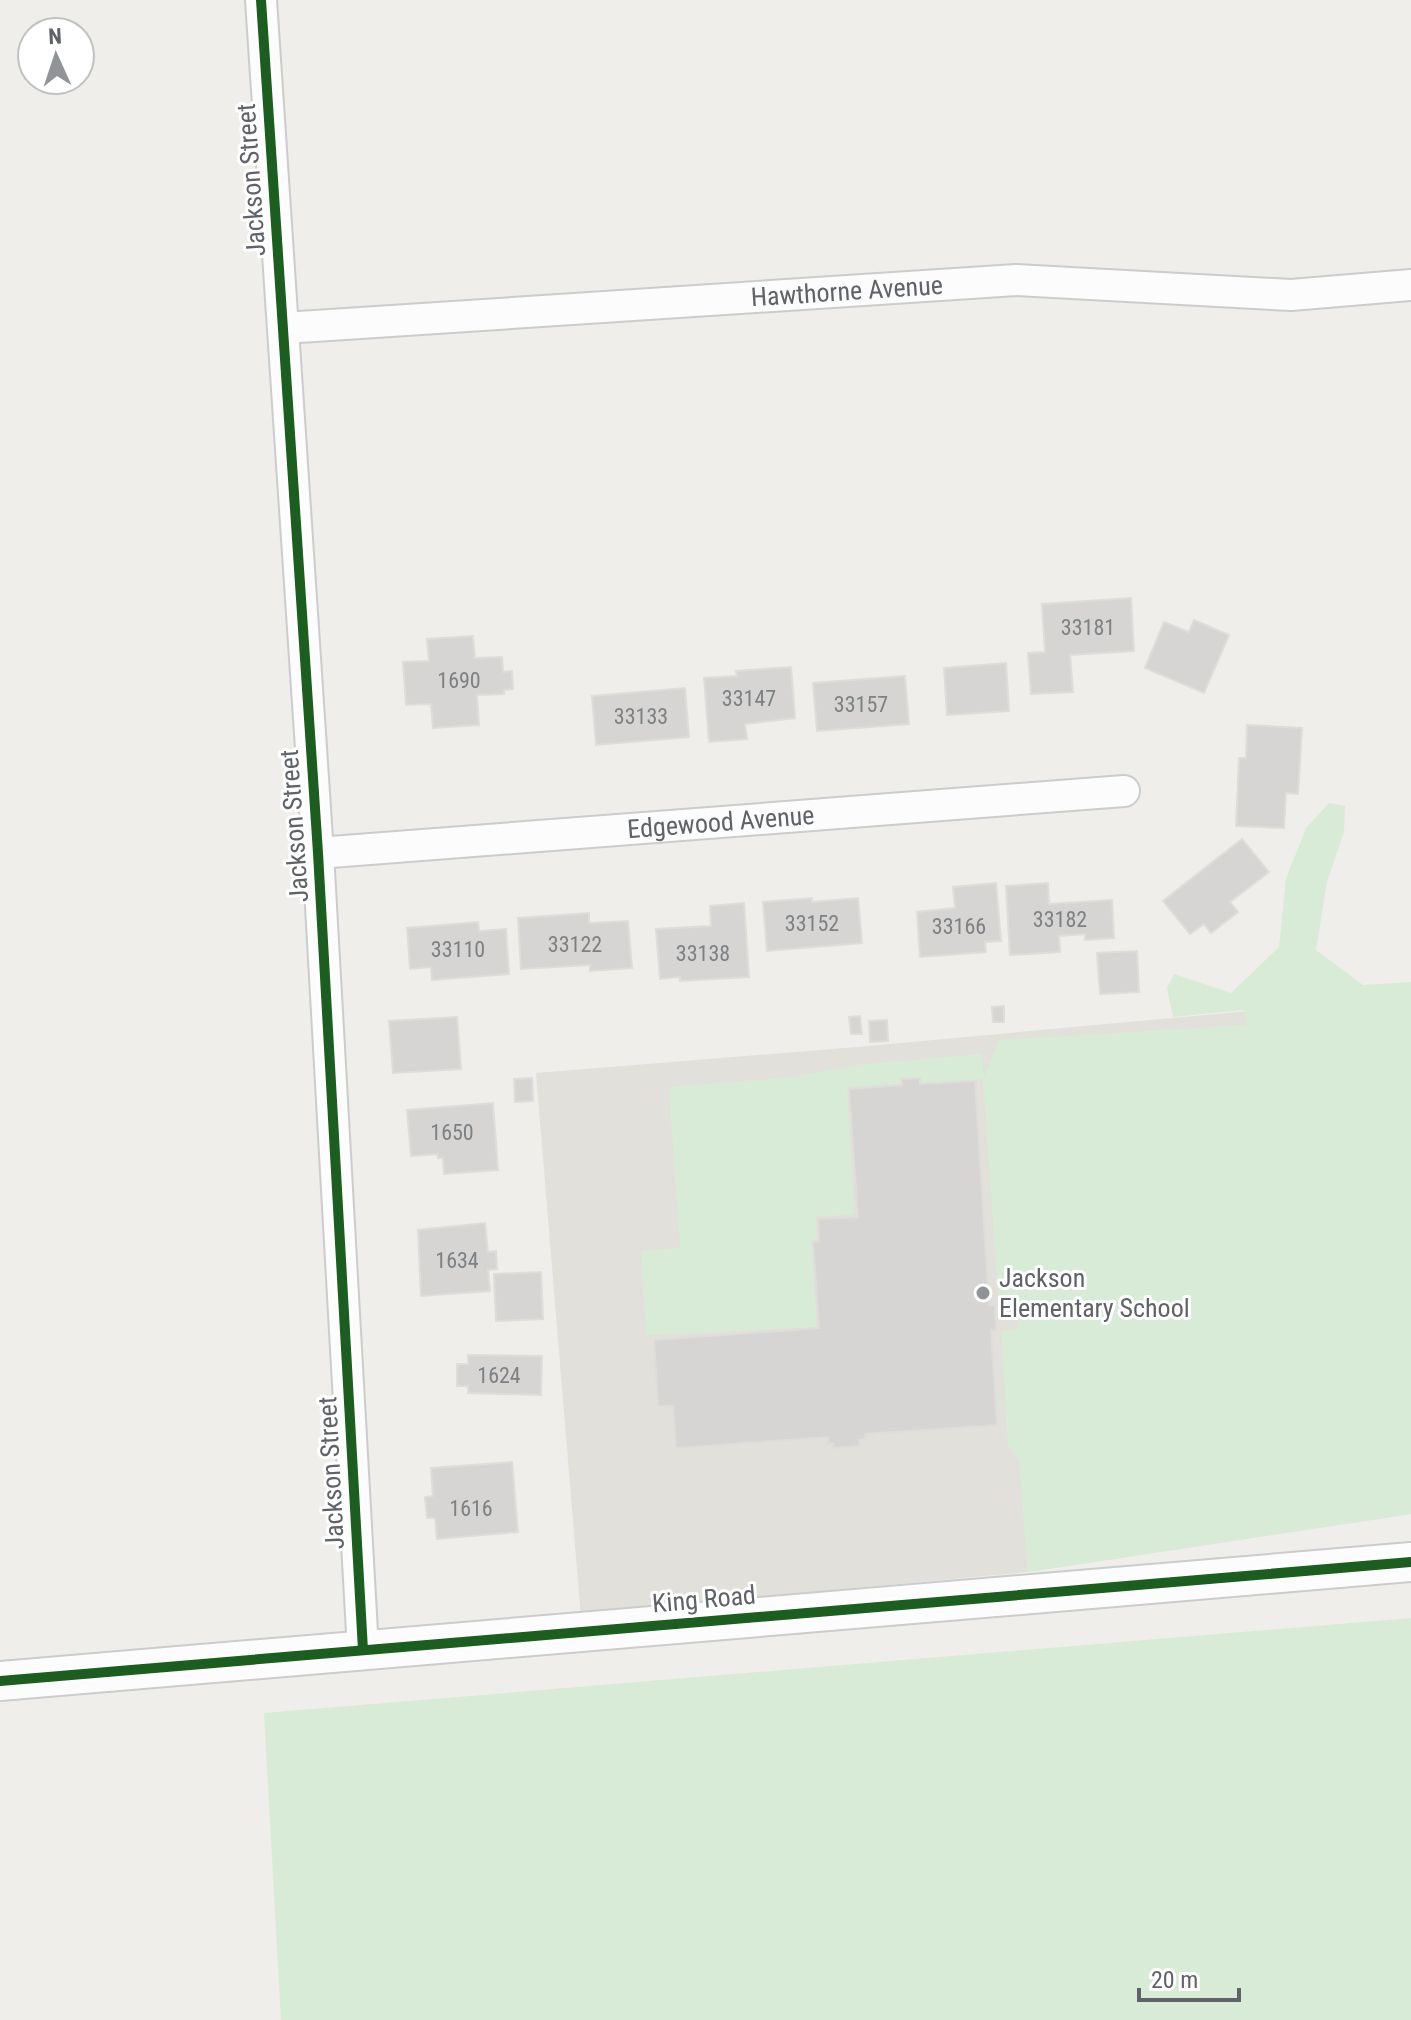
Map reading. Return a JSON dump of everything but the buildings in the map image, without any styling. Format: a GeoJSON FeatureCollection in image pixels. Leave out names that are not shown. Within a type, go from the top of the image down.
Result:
{"type":"FeatureCollection","features":[{"type":"Feature","properties":{"kind":"street","name":"Jackson Street"},"geometry":{"type":"LineString","coordinates":[[261,0],[318,853],[363,1650]]}},
{"type":"Feature","properties":{"kind":"street","name":"Hawthorne Avenue"},"geometry":{"type":"LineString","coordinates":[[284,328],[1016,280],[1291,295],[1411,285]]}},
{"type":"Feature","properties":{"kind":"street","name":"Edgewood Avenue"},"geometry":{"type":"LineString","coordinates":[[318,853],[1124,791]]}},
{"type":"Feature","properties":{"kind":"street","name":"King Road"},"geometry":{"type":"LineString","coordinates":[[0,1681],[1411,1562]]}},
{"type":"Feature","properties":{"kind":"shaded area","name":"Jackson Elementary School"},"geometry":{"type":"Polygon","coordinates":[[[1411,996],[1411,1514],[1028,1572],[747,1598],[581,1618],[536,1073],[1411,996]]]}},
{"type":"Feature","properties":{"kind":"green space"},"geometry":{"type":"Polygon","coordinates":[[[1329,803],[1345,806],[1344,832],[1327,882],[1316,950],[1363,985],[1411,982],[1411,1514],[1028,1572],[1019,1461],[1008,1445],[1001,1331],[1018,1329],[1017,1308],[999,1309],[983,1079],[922,1083],[921,1078],[900,1079],[900,1084],[847,1087],[854,1214],[816,1217],[817,1239],[811,1241],[817,1327],[646,1335],[641,1251],[680,1248],[669,1087],[793,1077],[855,1065],[981,1054],[984,1077],[999,1040],[1246,1025],[1244,1010],[1173,1017],[1167,988],[1174,974],[1231,993],[1279,947],[1286,879],[1306,828],[1329,803]]]}},
{"type":"Feature","properties":{"kind":"green space"},"geometry":{"type":"Polygon","coordinates":[[[1411,1618],[1411,2020],[281,2020],[264,1713],[1411,1618]]]}},
{"type":"Feature","properties":{"kind":"cycle path"},"geometry":{"type":"LineString","coordinates":[[261,0],[318,853],[363,1650]]}},
{"type":"Feature","properties":{"kind":"cycle path"},"geometry":{"type":"LineString","coordinates":[[0,1681],[1411,1562]]}},
{"type":"Feature","properties":{"kind":"place","name":"Jackson Elementary School"},"geometry":{"type":"Point","coordinates":[983,1293]}}]}
